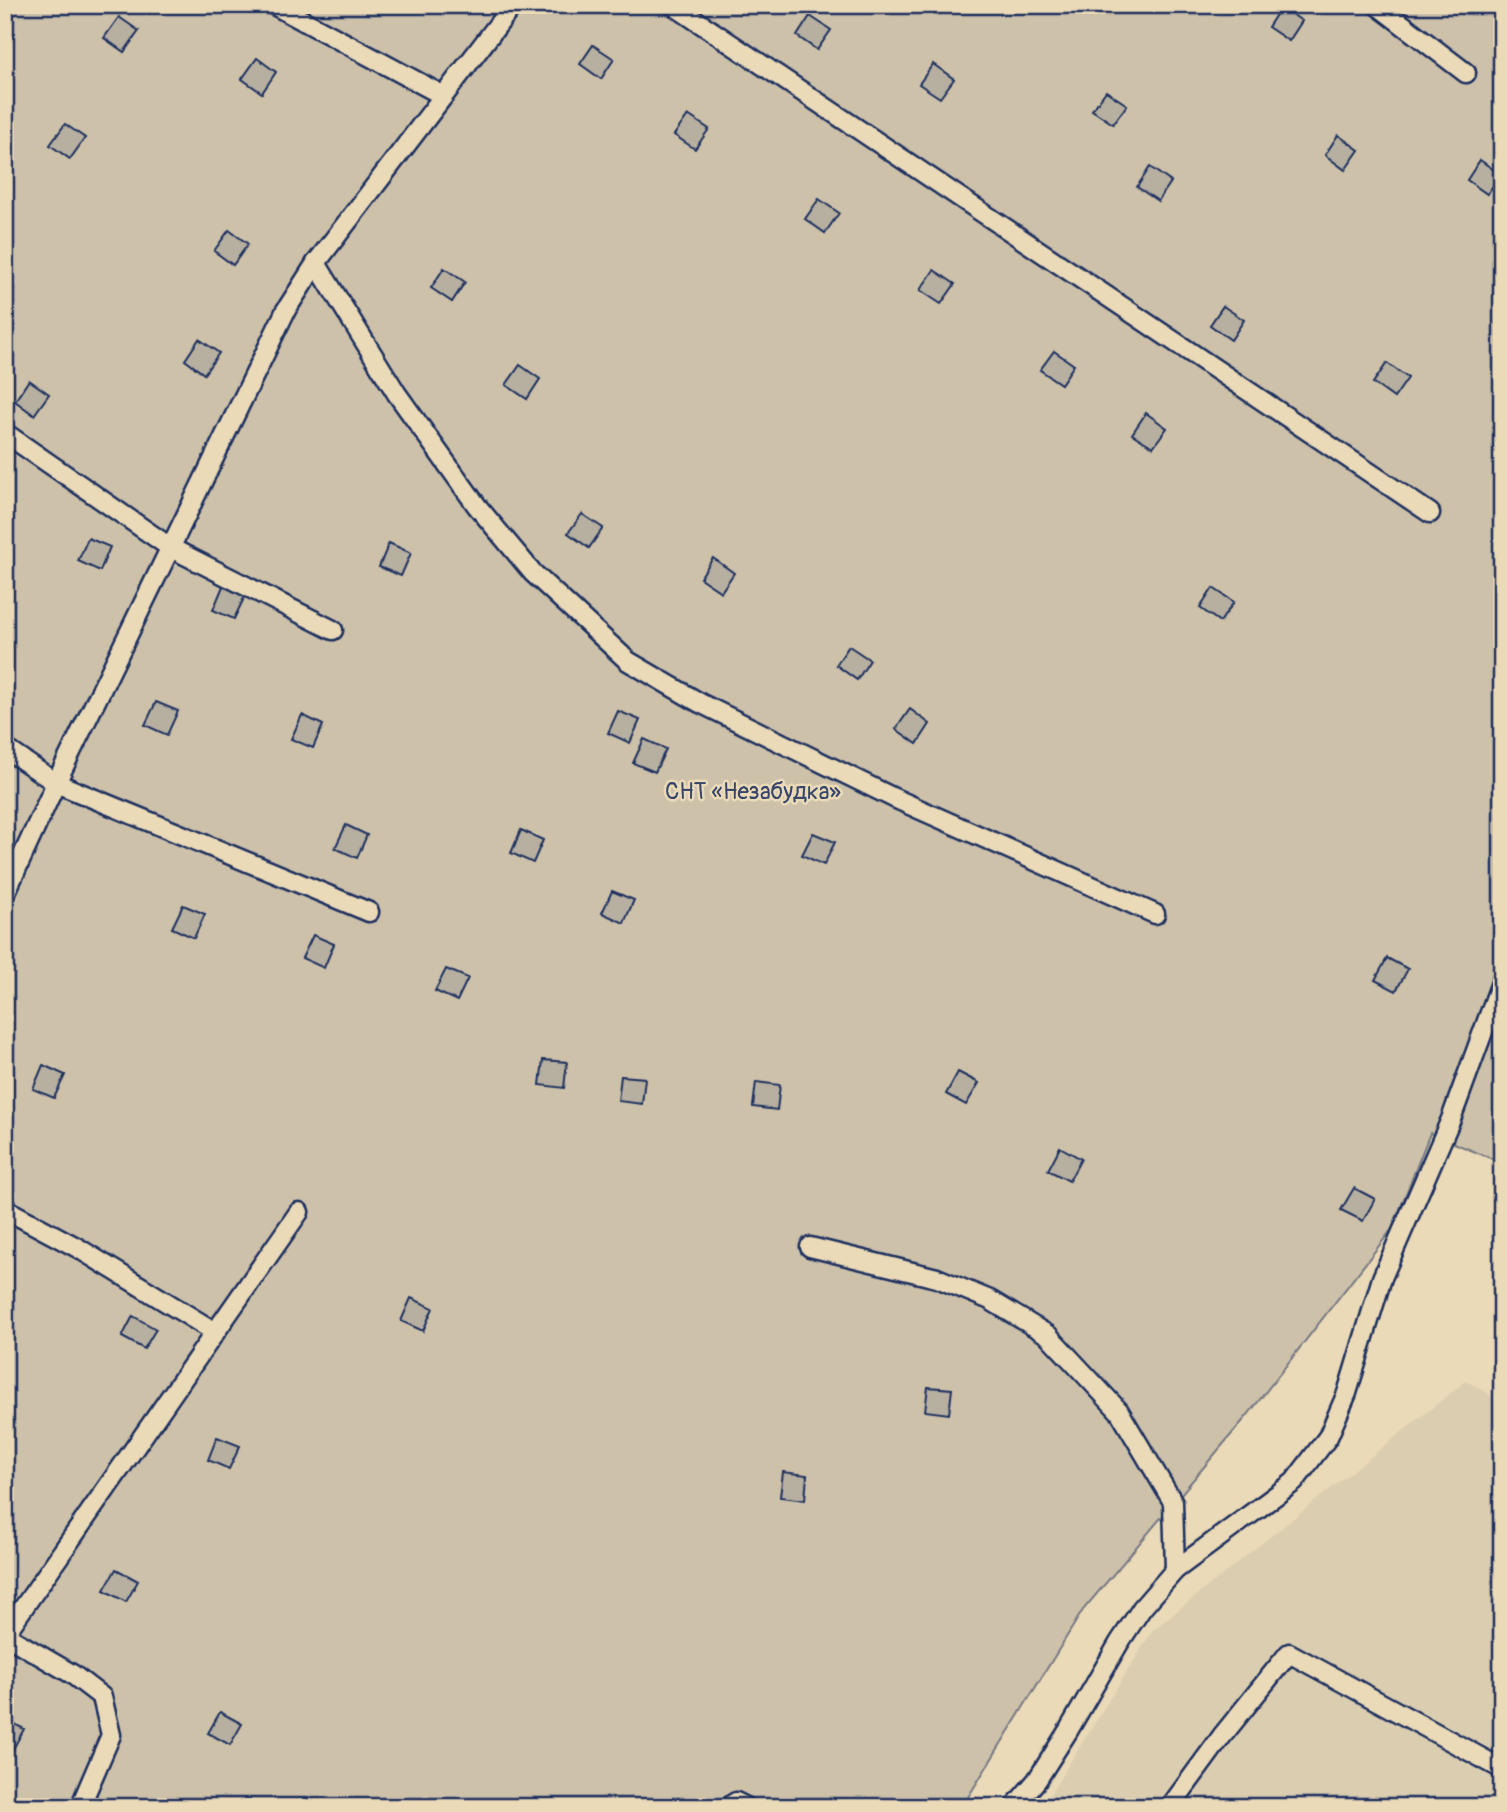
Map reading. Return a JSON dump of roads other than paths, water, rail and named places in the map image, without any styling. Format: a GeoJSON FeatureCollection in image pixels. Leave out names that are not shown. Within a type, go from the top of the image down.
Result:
{"type":"FeatureCollection","features":[{"type":"Feature","properties":{"kind":"lane"},"geometry":{"type":"LineString","coordinates":[[274,5],[442,95]]}},
{"type":"Feature","properties":{"kind":"lane"},"geometry":{"type":"LineString","coordinates":[[5,894],[55,783],[286,310],[316,263],[513,5]]}},
{"type":"Feature","properties":{"kind":"lane"},"geometry":{"type":"LineString","coordinates":[[673,5],[1430,513]]}},
{"type":"Feature","properties":{"kind":"lane"},"geometry":{"type":"LineString","coordinates":[[1377,5],[1466,73]]}},
{"type":"Feature","properties":{"kind":"lane"},"geometry":{"type":"LineString","coordinates":[[316,263],[397,394],[477,506],[533,573],[628,661],[700,703],[894,799],[1155,915]]}},
{"type":"Feature","properties":{"kind":"lane"},"geometry":{"type":"LineString","coordinates":[[5,433],[171,548],[333,630]]}},
{"type":"Feature","properties":{"kind":"lane"},"geometry":{"type":"LineString","coordinates":[[5,748],[55,783],[369,912]]}},
{"type":"Feature","properties":{"kind":"lane"},"geometry":{"type":"LineString","coordinates":[[1014,1807],[1037,1780],[1142,1608],[1175,1570],[1294,1482],[1328,1437],[1347,1392],[1382,1278],[1451,1119],[1502,980]]}},
{"type":"Feature","properties":{"kind":"lane"},"geometry":{"type":"LineString","coordinates":[[5,1209],[78,1248],[215,1332]]}},
{"type":"Feature","properties":{"kind":"lane"},"geometry":{"type":"LineString","coordinates":[[80,1807],[111,1735],[102,1697],[72,1674],[5,1634],[299,1212]]}},
{"type":"Feature","properties":{"kind":"lane"},"geometry":{"type":"LineString","coordinates":[[810,1247],[937,1278],[990,1300],[1048,1335],[1119,1411],[1173,1502],[1175,1570]]}},
{"type":"Feature","properties":{"kind":"lane"},"geometry":{"type":"LineString","coordinates":[[1170,1807],[1222,1736],[1289,1653],[1502,1769]]}},
{"type":"Feature","properties":{"kind":"lane"},"geometry":{"type":"LineString","coordinates":[[728,1807],[736,1802],[746,1807]]}},
{"type":"Feature","properties":{"kind":"park label","name":"СНТ «Незабудка»"},"geometry":{"type":"Point","coordinates":[753,791]}}]}
